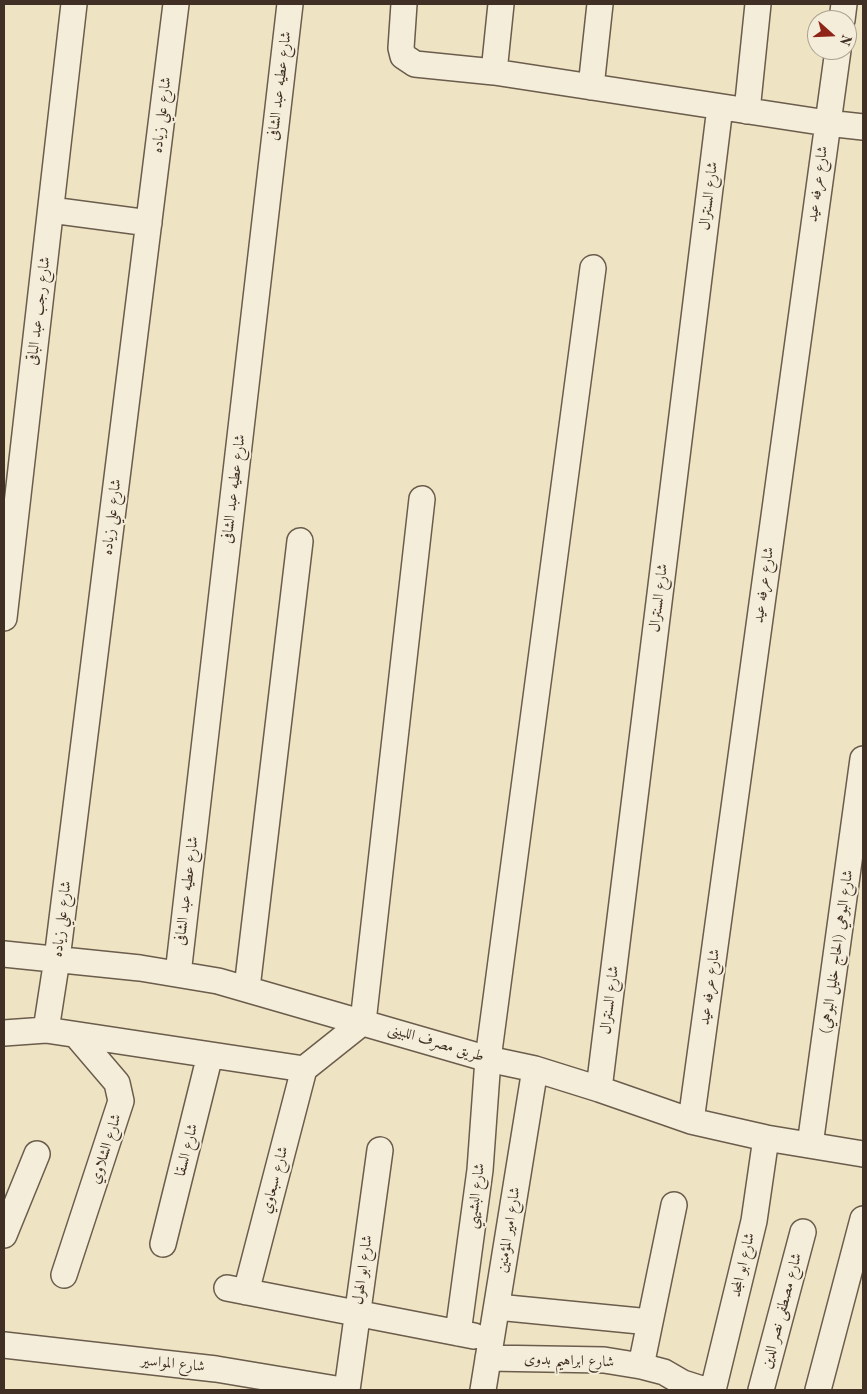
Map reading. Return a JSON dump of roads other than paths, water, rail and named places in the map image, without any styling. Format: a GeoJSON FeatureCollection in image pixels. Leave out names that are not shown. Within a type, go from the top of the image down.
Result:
{"type":"FeatureCollection","features":[{"type":"Feature","properties":{"kind":"street","name":"شارع رجب عبد الباقى"},"geometry":{"type":"LineString","coordinates":[[4,618],[74,4]]}},
{"type":"Feature","properties":{"kind":"street","name":"شارع علي زياده"},"geometry":{"type":"LineString","coordinates":[[46,1030],[57,959],[176,4]]}},
{"type":"Feature","properties":{"kind":"street","name":"شارع عطيه عبد الشافى"},"geometry":{"type":"LineString","coordinates":[[178,974],[290,4]]}},
{"type":"Feature","properties":{"kind":"street"},"geometry":{"type":"LineString","coordinates":[[404,4],[401,48],[403,56],[415,64],[494,72],[863,127]]}},
{"type":"Feature","properties":{"kind":"street"},"geometry":{"type":"LineString","coordinates":[[494,72],[501,4]]}},
{"type":"Feature","properties":{"kind":"street"},"geometry":{"type":"LineString","coordinates":[[591,87],[600,4]]}},
{"type":"Feature","properties":{"kind":"street"},"geometry":{"type":"LineString","coordinates":[[747,111],[758,4]]}},
{"type":"Feature","properties":{"kind":"street","name":"شارع عرفه عيد"},"geometry":{"type":"LineString","coordinates":[[691,1120],[836,60]]}},
{"type":"Feature","properties":{"kind":"street","name":"شارع السنترال"},"geometry":{"type":"LineString","coordinates":[[598,1089],[720,107]]}},
{"type":"Feature","properties":{"kind":"street"},"geometry":{"type":"LineString","coordinates":[[51,210],[149,223]]}},
{"type":"Feature","properties":{"kind":"street","name":"شارع البشيهي"},"geometry":{"type":"LineString","coordinates":[[458,1333],[480,1170],[488,1059],[593,268]]}},
{"type":"Feature","properties":{"kind":"street"},"geometry":{"type":"LineString","coordinates":[[4,1033],[46,1030],[304,1069],[363,1022],[422,499]]}},
{"type":"Feature","properties":{"kind":"street"},"geometry":{"type":"LineString","coordinates":[[247,988],[300,541]]}},
{"type":"Feature","properties":{"kind":"street","name":"شارع البوهي (الحاج خليل البوهي)"},"geometry":{"type":"LineString","coordinates":[[810,1145],[863,759]]}},
{"type":"Feature","properties":{"kind":"street","name":"طريق مصرف اللبينى"},"geometry":{"type":"LineString","coordinates":[[4,954],[218,980],[488,1059],[534,1069],[691,1120],[766,1138],[863,1154]]}},
{"type":"Feature","properties":{"kind":"street","name":"شارع الشلاوي"},"geometry":{"type":"LineString","coordinates":[[64,1275],[121,1102],[118,1082],[76,1035]]}},
{"type":"Feature","properties":{"kind":"street","name":"شارع السقا"},"geometry":{"type":"LineString","coordinates":[[163,1244],[210,1056]]}},
{"type":"Feature","properties":{"kind":"street","name":"شارع سبعاوي"},"geometry":{"type":"LineString","coordinates":[[236,1290],[304,1069]]}},
{"type":"Feature","properties":{"kind":"street","name":"شارع امير المؤمنين"},"geometry":{"type":"LineString","coordinates":[[483,1390],[534,1069]]}},
{"type":"Feature","properties":{"kind":"street","name":"شارع ابو المجد"},"geometry":{"type":"LineString","coordinates":[[713,1390],[754,1221],[766,1138]]}},
{"type":"Feature","properties":{"kind":"street","name":"شارع ابو الهول"},"geometry":{"type":"LineString","coordinates":[[336,1390],[358,1314],[380,1150]]}},
{"type":"Feature","properties":{"kind":"street"},"geometry":{"type":"LineString","coordinates":[[4,1235],[37,1154]]}},
{"type":"Feature","properties":{"kind":"street"},"geometry":{"type":"LineString","coordinates":[[642,1366],[674,1205]]}},
{"type":"Feature","properties":{"kind":"street"},"geometry":{"type":"LineString","coordinates":[[818,1390],[863,1219]]}},
{"type":"Feature","properties":{"kind":"street","name":"شارع مصطفى نصر الدين"},"geometry":{"type":"LineString","coordinates":[[761,1390],[803,1232]]}},
{"type":"Feature","properties":{"kind":"street","name":"شارع ابراهيم بدوى"},"geometry":{"type":"LineString","coordinates":[[236,1290],[458,1333],[490,1349],[595,1359],[642,1366],[664,1372],[683,1383],[705,1390]]}},
{"type":"Feature","properties":{"kind":"street"},"geometry":{"type":"LineString","coordinates":[[497,1306],[650,1322]]}},
{"type":"Feature","properties":{"kind":"street","name":"شارع المواسير"},"geometry":{"type":"LineString","coordinates":[[4,1345],[216,1369],[336,1390]]}}]}
